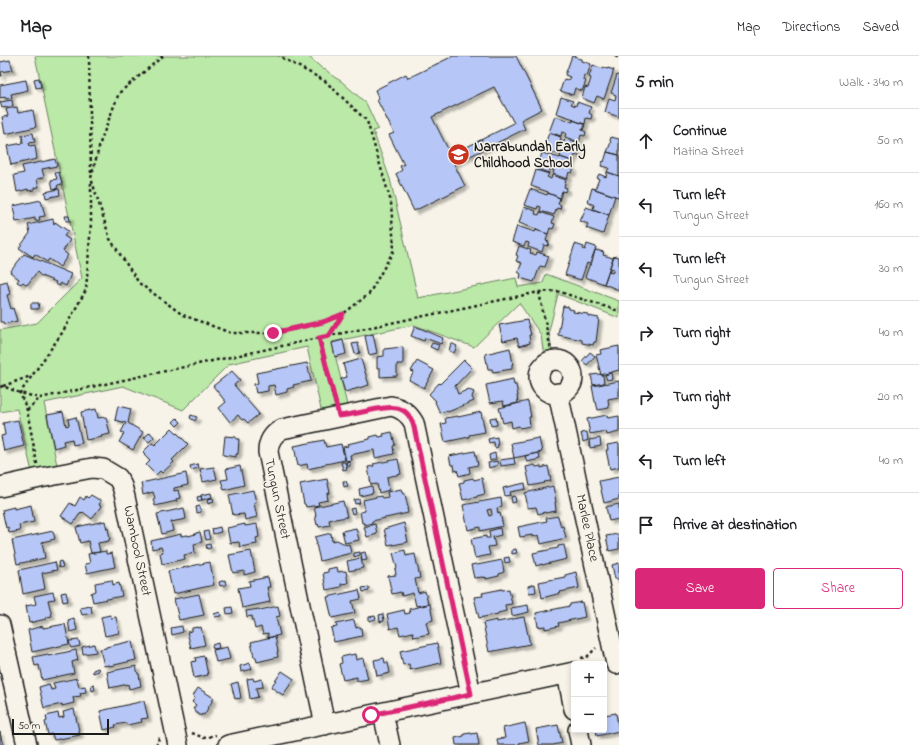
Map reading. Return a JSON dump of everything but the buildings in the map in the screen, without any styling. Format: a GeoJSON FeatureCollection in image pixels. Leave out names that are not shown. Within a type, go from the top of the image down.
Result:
{"type":"FeatureCollection","features":[{"type":"Feature","properties":{"kind":"street","name":"Marlee Place"},"geometry":{"type":"LineString","coordinates":[[553,360],[564,362],[570,368],[572,374],[570,385],[564,391],[558,393],[613,664]]}},
{"type":"Feature","properties":{"kind":"street","name":"Tungun Street"},"geometry":{"type":"LineString","coordinates":[[325,725],[268,452],[268,446],[271,439],[282,429],[339,416],[391,406],[402,410],[412,420],[471,694]]}},
{"type":"Feature","properties":{"kind":"street","name":"Wambool Street"},"geometry":{"type":"LineString","coordinates":[[0,488],[40,478],[92,468],[103,469],[118,478],[122,486],[178,745]]}},
{"type":"Feature","properties":{"kind":"street"},"geometry":{"type":"LineString","coordinates":[[0,625],[27,745]]}},
{"type":"Feature","properties":{"kind":"street"},"geometry":{"type":"LineString","coordinates":[[228,745],[570,673],[573,697]]}},
{"type":"Feature","properties":{"kind":"street"},"geometry":{"type":"LineString","coordinates":[[383,713],[390,745]]}},
{"type":"Feature","properties":{"kind":"street"},"geometry":{"type":"LineString","coordinates":[[579,733],[581,745]]}},
{"type":"Feature","properties":{"kind":"path"},"geometry":{"type":"LineString","coordinates":[[20,393],[62,333],[86,290],[91,223],[89,56]]}},
{"type":"Feature","properties":{"kind":"path"},"geometry":{"type":"LineString","coordinates":[[162,56],[119,93],[101,140],[91,178],[110,239],[139,283],[183,315],[231,333],[273,333],[323,322],[343,314],[369,294],[394,250],[391,202],[367,121],[325,81],[279,56]]}},
{"type":"Feature","properties":{"kind":"path"},"geometry":{"type":"LineString","coordinates":[[615,56],[619,58]]}},
{"type":"Feature","properties":{"kind":"path"},"geometry":{"type":"LineString","coordinates":[[2,387],[40,398],[539,292],[556,291],[619,311]]}},
{"type":"Feature","properties":{"kind":"path"},"geometry":{"type":"LineString","coordinates":[[539,292],[553,360]]}},
{"type":"Feature","properties":{"kind":"path"},"geometry":{"type":"LineString","coordinates":[[329,336],[343,314]]}},
{"type":"Feature","properties":{"kind":"path"},"geometry":{"type":"LineString","coordinates":[[319,338],[339,416]]}},
{"type":"Feature","properties":{"kind":"path"},"geometry":{"type":"LineString","coordinates":[[2,387],[32,375]]}},
{"type":"Feature","properties":{"kind":"path"},"geometry":{"type":"LineString","coordinates":[[20,393],[27,410],[40,478]]}},
{"type":"Feature","properties":{"kind":"path"},"geometry":{"type":"LineString","coordinates":[[27,410],[40,398]]}},
{"type":"Feature","properties":{"kind":"green space"},"geometry":{"type":"Polygon","coordinates":[[[35,56],[310,56],[310,58],[324,70],[325,69],[341,81],[366,103],[378,129],[373,131],[390,179],[418,298],[516,278],[518,287],[543,283],[546,274],[619,301],[619,318],[558,294],[549,331],[552,354],[544,357],[541,335],[519,303],[474,347],[414,325],[332,342],[348,409],[322,414],[307,347],[229,364],[183,410],[123,386],[44,403],[58,470],[33,476],[17,409],[0,412],[0,330],[37,323],[82,278],[35,56]]]}},
{"type":"Feature","properties":{"kind":"place","name":"Narrabundah Early Childhood School"},"geometry":{"type":"Point","coordinates":[458,155]}},
{"type":"Feature","properties":{"kind":"route"},"geometry":{"type":"LineString","coordinates":[[273,333],[323,322],[343,314],[329,336],[319,338],[339,416],[391,406],[402,410],[410,417],[414,424],[471,694],[371,715]]}}]}
